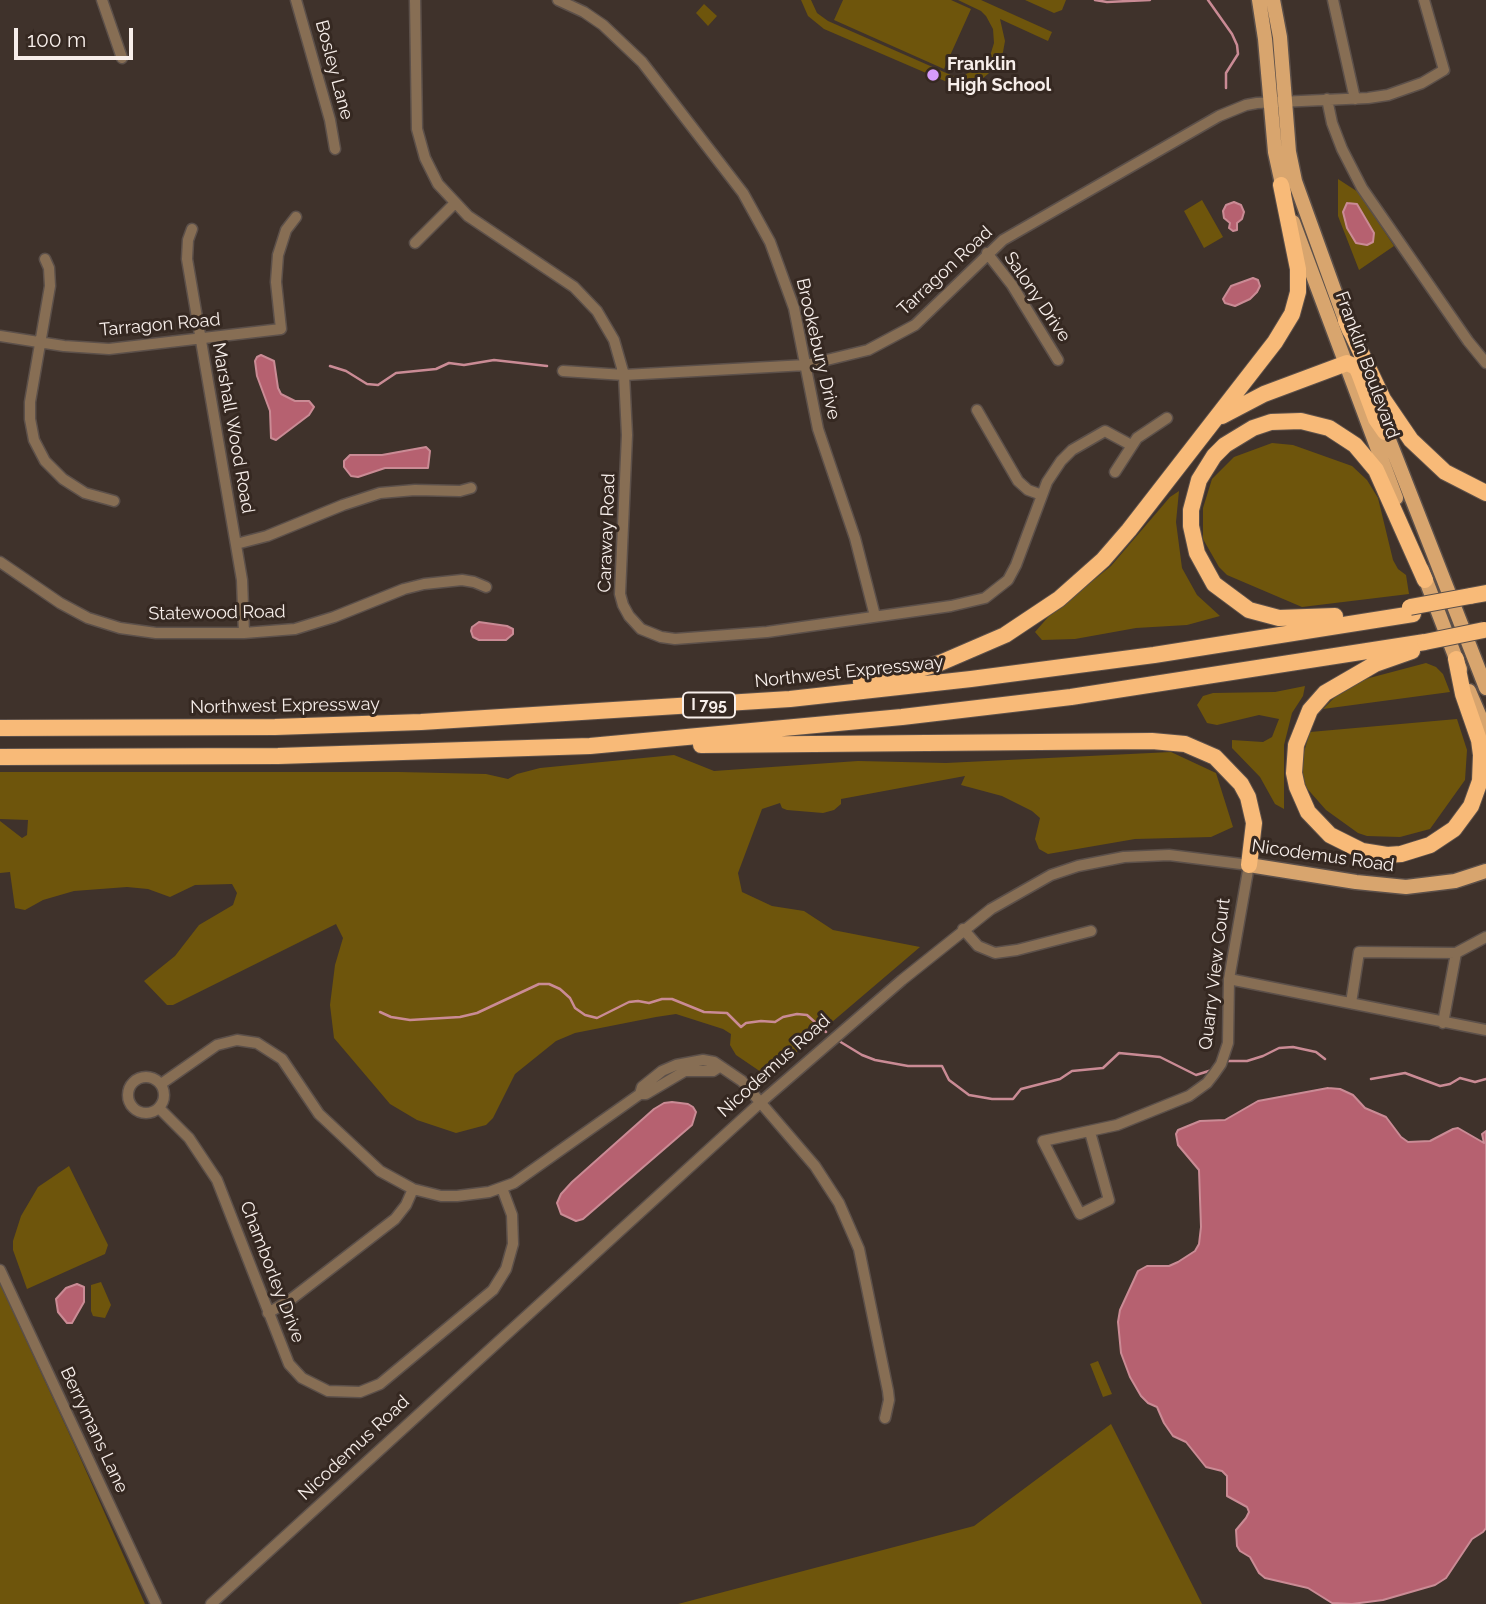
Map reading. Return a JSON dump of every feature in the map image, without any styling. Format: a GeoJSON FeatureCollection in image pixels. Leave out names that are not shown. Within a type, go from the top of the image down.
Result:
{"type":"FeatureCollection","features":[{"type":"Feature","properties":{"kind":"highway"},"geometry":{"type":"LineString","coordinates":[[709,705],[906,673],[967,653],[1004,635],[1059,599],[1103,560],[1285,327],[1296,303],[1299,280],[1281,184]]}},
{"type":"Feature","properties":{"kind":"highway"},"geometry":{"type":"LineString","coordinates":[[1346,321],[1383,399],[1410,440],[1445,472],[1486,493]]}},
{"type":"Feature","properties":{"kind":"highway"},"geometry":{"type":"LineString","coordinates":[[1211,424],[1255,398],[1347,363],[1356,367],[1385,432]]}},
{"type":"Feature","properties":{"kind":"highway"},"geometry":{"type":"LineString","coordinates":[[1412,610],[1299,619],[1264,615],[1237,603],[1214,584],[1193,541],[1193,503],[1199,480],[1206,467],[1225,445],[1253,428],[1271,422],[1286,421],[1301,421],[1329,428],[1355,445],[1376,470],[1426,580]]}},
{"type":"Feature","properties":{"kind":"highway","name":"Northwest Expressway"},"geometry":{"type":"LineString","coordinates":[[0,728],[275,727],[421,722],[817,696],[998,676],[1237,643],[1479,598]]}},
{"type":"Feature","properties":{"kind":"highway","name":"I 795"},"geometry":{"type":"LineString","coordinates":[[0,757],[278,756],[590,746],[902,717],[1071,697],[1426,644],[1485,630]]}},
{"type":"Feature","properties":{"kind":"highway"},"geometry":{"type":"LineString","coordinates":[[1426,644],[1375,664],[1336,685],[1317,702],[1300,732],[1294,758],[1297,787],[1302,800],[1322,829],[1349,847],[1387,855],[1416,851],[1454,829],[1471,806],[1480,781],[1481,755],[1456,659]]}},
{"type":"Feature","properties":{"kind":"highway"},"geometry":{"type":"LineString","coordinates":[[590,746],[1152,741],[1185,744],[1215,757],[1241,784],[1248,797],[1254,823],[1249,865]]}},
{"type":"Feature","properties":{"kind":"main road","name":"Franklin Boulevard"},"geometry":{"type":"LineString","coordinates":[[1259,0],[1295,181],[1385,432],[1486,688]]}},
{"type":"Feature","properties":{"kind":"main road","name":"Franklin Boulevard"},"geometry":{"type":"LineString","coordinates":[[1273,0],[1280,37],[1275,152],[1281,184],[1426,580],[1486,731]]}},
{"type":"Feature","properties":{"kind":"main road","name":"Nicodemus Road"},"geometry":{"type":"LineString","coordinates":[[1249,865],[1356,883],[1406,887],[1455,881],[1486,871]]}},
{"type":"Feature","properties":{"kind":"street"},"geometry":{"type":"LineString","coordinates":[[102,0],[121,58]]}},
{"type":"Feature","properties":{"kind":"street","name":"Bosley Lane"},"geometry":{"type":"LineString","coordinates":[[296,0],[330,120],[335,149]]}},
{"type":"Feature","properties":{"kind":"street","name":"Caraway Road"},"geometry":{"type":"LineString","coordinates":[[415,0],[417,129],[430,170],[454,204],[490,232],[559,276],[587,299],[608,327],[624,375],[627,435],[620,594],[623,606],[641,629],[661,638],[687,639],[767,632],[973,602],[996,591],[1007,580],[1016,565],[1047,482],[1072,450],[1104,431],[1131,445]]}},
{"type":"Feature","properties":{"kind":"street","name":"Brookebury Drive"},"geometry":{"type":"LineString","coordinates":[[558,0],[584,12],[603,26],[642,62],[743,193],[770,242],[794,308],[818,429],[855,538],[875,616]]}},
{"type":"Feature","properties":{"kind":"street"},"geometry":{"type":"LineString","coordinates":[[1333,0],[1355,99]]}},
{"type":"Feature","properties":{"kind":"street","name":"Tarragon Road"},"geometry":{"type":"LineString","coordinates":[[563,371],[624,375],[806,365],[852,356],[902,334],[926,315],[987,253],[1028,224],[1219,116],[1246,105],[1388,95],[1408,89],[1444,70],[1424,0]]}},
{"type":"Feature","properties":{"kind":"street"},"geometry":{"type":"LineString","coordinates":[[1327,99],[1332,123],[1342,149],[1362,188],[1486,363]]}},
{"type":"Feature","properties":{"kind":"street"},"geometry":{"type":"LineString","coordinates":[[415,243],[454,204]]}},
{"type":"Feature","properties":{"kind":"street","name":"Tarragon Road"},"geometry":{"type":"LineString","coordinates":[[0,336],[109,349],[281,329],[276,282],[278,255],[286,230],[296,217]]}},
{"type":"Feature","properties":{"kind":"street","name":"Marshall Wood Road"},"geometry":{"type":"LineString","coordinates":[[192,229],[188,240],[187,259],[242,580],[244,633]]}},
{"type":"Feature","properties":{"kind":"street","name":"Salony Drive"},"geometry":{"type":"LineString","coordinates":[[987,253],[1012,285],[1058,360]]}},
{"type":"Feature","properties":{"kind":"street"},"geometry":{"type":"LineString","coordinates":[[45,259],[49,268],[50,286],[30,412],[36,446],[45,461],[63,479],[85,493],[114,501]]}},
{"type":"Feature","properties":{"kind":"street"},"geometry":{"type":"LineString","coordinates":[[978,410],[1018,481],[1028,490],[1042,495]]}},
{"type":"Feature","properties":{"kind":"street"},"geometry":{"type":"LineString","coordinates":[[1115,472],[1131,445],[1148,429],[1167,418]]}},
{"type":"Feature","properties":{"kind":"street"},"geometry":{"type":"LineString","coordinates":[[236,544],[267,536],[380,493],[460,491],[471,488]]}},
{"type":"Feature","properties":{"kind":"street","name":"Statewood Road"},"geometry":{"type":"LineString","coordinates":[[0,562],[67,607],[104,624],[156,633],[278,631],[312,625],[404,589],[424,584],[461,580],[486,587]]}},
{"type":"Feature","properties":{"kind":"street","name":"Nicodemus Road"},"geometry":{"type":"LineString","coordinates":[[211,1604],[761,1102],[963,929],[1030,885],[1061,872],[1102,860],[1169,855],[1249,865]]}},
{"type":"Feature","properties":{"kind":"street","name":"Quarry View Court"},"geometry":{"type":"LineString","coordinates":[[1090,1132],[1109,1200],[1080,1214],[1043,1141],[1117,1125],[1189,1096],[1207,1083],[1221,1064],[1229,1034],[1229,979],[1249,865]]}},
{"type":"Feature","properties":{"kind":"street"},"geometry":{"type":"LineString","coordinates":[[963,929],[978,946],[995,953],[1017,950],[1091,930]]}},
{"type":"Feature","properties":{"kind":"street"},"geometry":{"type":"LineString","coordinates":[[1350,1003],[1359,952],[1456,953],[1486,937]]}},
{"type":"Feature","properties":{"kind":"street"},"geometry":{"type":"LineString","coordinates":[[1443,1023],[1456,953]]}},
{"type":"Feature","properties":{"kind":"street"},"geometry":{"type":"LineString","coordinates":[[1229,979],[1486,1030]]}},
{"type":"Feature","properties":{"kind":"street"},"geometry":{"type":"LineString","coordinates":[[161,1084],[217,1045],[237,1040],[257,1043],[282,1059],[305,1095],[336,1131],[380,1171],[413,1189],[442,1196],[457,1196],[502,1188],[537,1169],[640,1094],[642,1087],[662,1071],[684,1062],[714,1062],[719,1068],[742,1081],[820,1173],[853,1232],[864,1272],[888,1391],[885,1418]]}},
{"type":"Feature","properties":{"kind":"street"},"geometry":{"type":"LineString","coordinates":[[151,1077],[161,1084],[164,1097],[159,1108],[152,1112],[141,1112],[132,1106],[128,1096],[131,1085],[138,1078],[151,1077]]}},
{"type":"Feature","properties":{"kind":"street","name":"Chamborley Drive"},"geometry":{"type":"LineString","coordinates":[[159,1108],[189,1138],[217,1180],[283,1353],[294,1371],[320,1389],[338,1393],[360,1392],[380,1384],[483,1300],[501,1279],[511,1257],[514,1230],[512,1215],[502,1188]]}},
{"type":"Feature","properties":{"kind":"street"},"geometry":{"type":"LineString","coordinates":[[268,1312],[290,1300],[395,1219],[406,1205],[413,1189]]}},
{"type":"Feature","properties":{"kind":"street","name":"Berrymans Lane"},"geometry":{"type":"LineString","coordinates":[[0,1270],[156,1604]]}},
{"type":"Feature","properties":{"kind":"shaded area"},"geometry":{"type":"Polygon","coordinates":[[[801,0],[811,0],[817,13],[828,21],[953,76],[964,75],[981,67],[990,56],[994,43],[993,29],[986,16],[958,0],[981,0],[1052,32],[1048,41],[1000,19],[1005,41],[995,68],[973,83],[954,85],[824,29],[808,16],[801,0]]]}},
{"type":"Feature","properties":{"kind":"shaded area"},"geometry":{"type":"Polygon","coordinates":[[[843,0],[951,0],[971,9],[944,69],[834,20],[843,0]]]}},
{"type":"Feature","properties":{"kind":"shaded area"},"geometry":{"type":"Polygon","coordinates":[[[1025,0],[1066,0],[1062,10],[1054,13],[1025,0]]]}},
{"type":"Feature","properties":{"kind":"shaded area"},"geometry":{"type":"Polygon","coordinates":[[[704,4],[717,16],[708,26],[696,13],[704,4]]]}},
{"type":"Feature","properties":{"kind":"shaded area"},"geometry":{"type":"Polygon","coordinates":[[[1338,179],[1358,192],[1394,246],[1359,270],[1338,216],[1338,179]]]}},
{"type":"Feature","properties":{"kind":"shaded area"},"geometry":{"type":"Polygon","coordinates":[[[1202,200],[1223,237],[1204,248],[1184,211],[1202,200]]]}},
{"type":"Feature","properties":{"kind":"shaded area"},"geometry":{"type":"Polygon","coordinates":[[[1234,202],[1241,205],[1244,212],[1237,223],[1237,230],[1233,231],[1224,218],[1223,211],[1226,205],[1234,202]]]}},
{"type":"Feature","properties":{"kind":"shaded area"},"geometry":{"type":"Polygon","coordinates":[[[1347,203],[1357,204],[1374,233],[1373,242],[1367,245],[1356,243],[1347,228],[1343,212],[1347,203]]]}},
{"type":"Feature","properties":{"kind":"shaded area"},"geometry":{"type":"Polygon","coordinates":[[[1253,278],[1258,280],[1260,286],[1250,299],[1235,306],[1225,303],[1223,299],[1231,286],[1253,278]]]}},
{"type":"Feature","properties":{"kind":"shaded area"},"geometry":{"type":"Polygon","coordinates":[[[261,355],[274,361],[281,394],[295,401],[309,401],[314,407],[309,415],[276,440],[271,438],[270,411],[257,376],[255,361],[261,355]]]}},
{"type":"Feature","properties":{"kind":"shaded area"},"geometry":{"type":"Polygon","coordinates":[[[1272,443],[1293,445],[1352,466],[1367,480],[1378,498],[1393,560],[1398,569],[1406,575],[1409,594],[1302,607],[1227,575],[1219,567],[1203,539],[1203,508],[1212,479],[1234,457],[1272,443]]]}},
{"type":"Feature","properties":{"kind":"shaded area"},"geometry":{"type":"Polygon","coordinates":[[[426,447],[430,451],[428,468],[385,468],[358,477],[351,476],[344,467],[344,461],[350,455],[382,455],[426,447]]]}},
{"type":"Feature","properties":{"kind":"shaded area"},"geometry":{"type":"Polygon","coordinates":[[[1179,491],[1176,522],[1182,568],[1197,595],[1220,616],[1187,625],[1136,628],[1075,639],[1042,640],[1035,632],[1049,616],[1111,566],[1170,497],[1179,491]]]}},
{"type":"Feature","properties":{"kind":"shaded area"},"geometry":{"type":"Polygon","coordinates":[[[479,622],[507,626],[513,629],[513,634],[506,640],[479,640],[473,637],[471,631],[479,622]]]}},
{"type":"Feature","properties":{"kind":"shaded area"},"geometry":{"type":"Polygon","coordinates":[[[1426,663],[1443,674],[1450,692],[1323,709],[1341,691],[1358,681],[1426,663]]]}},
{"type":"Feature","properties":{"kind":"shaded area"},"geometry":{"type":"Polygon","coordinates":[[[1305,686],[1303,696],[1292,713],[1284,745],[1284,809],[1275,804],[1260,777],[1232,748],[1232,740],[1263,742],[1272,737],[1279,719],[1259,715],[1217,725],[1207,723],[1197,705],[1203,696],[1213,693],[1275,692],[1305,686]]]}},
{"type":"Feature","properties":{"kind":"shaded area"},"geometry":{"type":"Polygon","coordinates":[[[1457,719],[1467,750],[1465,780],[1430,829],[1400,837],[1367,836],[1358,833],[1326,810],[1304,785],[1300,765],[1310,732],[1457,719]]]}},
{"type":"Feature","properties":{"kind":"shaded area"},"geometry":{"type":"Polygon","coordinates":[[[1171,752],[1216,773],[1233,827],[1211,837],[1135,839],[1048,854],[1039,849],[1035,839],[1040,818],[1002,796],[961,785],[965,776],[841,799],[841,804],[834,810],[823,813],[787,810],[782,808],[780,803],[762,809],[738,873],[742,892],[772,906],[804,911],[833,930],[920,947],[771,1074],[761,1072],[736,1055],[730,1045],[731,1034],[723,1029],[676,1014],[656,1017],[575,1033],[556,1041],[515,1074],[493,1118],[486,1125],[456,1133],[417,1120],[390,1104],[334,1038],[330,1005],[335,965],[343,938],[336,924],[173,1005],[167,1005],[144,981],[175,956],[199,925],[233,905],[237,893],[232,884],[195,885],[170,897],[148,889],[127,887],[74,891],[43,900],[25,910],[15,908],[10,872],[0,873],[0,821],[22,838],[27,835],[28,820],[0,819],[0,772],[399,772],[486,774],[508,779],[540,768],[674,755],[714,771],[858,761],[946,763],[1171,752]]]}},
{"type":"Feature","properties":{"kind":"shaded area"},"geometry":{"type":"Polygon","coordinates":[[[1328,1088],[1340,1089],[1353,1095],[1365,1108],[1386,1117],[1408,1142],[1430,1141],[1458,1128],[1484,1143],[1482,1134],[1486,1131],[1486,1528],[1472,1539],[1446,1578],[1435,1585],[1383,1600],[1352,1604],[1332,1603],[1308,1588],[1265,1578],[1250,1557],[1240,1551],[1236,1530],[1249,1512],[1247,1507],[1227,1496],[1227,1476],[1222,1471],[1206,1467],[1186,1442],[1173,1436],[1157,1407],[1141,1396],[1121,1353],[1118,1322],[1120,1310],[1138,1271],[1147,1266],[1169,1266],[1195,1251],[1199,1244],[1199,1170],[1178,1145],[1178,1130],[1200,1121],[1225,1120],[1258,1101],[1328,1088]]]}},
{"type":"Feature","properties":{"kind":"shaded area"},"geometry":{"type":"Polygon","coordinates":[[[672,1102],[693,1107],[696,1112],[692,1125],[583,1219],[576,1221],[561,1214],[557,1203],[572,1182],[654,1109],[672,1102]]]}},
{"type":"Feature","properties":{"kind":"shaded area"},"geometry":{"type":"Polygon","coordinates":[[[69,1166],[108,1245],[105,1254],[27,1289],[13,1250],[21,1216],[38,1187],[69,1166]]]}},
{"type":"Feature","properties":{"kind":"shaded area"},"geometry":{"type":"Polygon","coordinates":[[[101,1282],[111,1305],[105,1318],[93,1316],[91,1311],[91,1285],[101,1282]]]}},
{"type":"Feature","properties":{"kind":"shaded area"},"geometry":{"type":"Polygon","coordinates":[[[0,1284],[74,1444],[145,1604],[0,1604],[0,1284]]]}},
{"type":"Feature","properties":{"kind":"shaded area"},"geometry":{"type":"Polygon","coordinates":[[[77,1284],[84,1287],[84,1302],[72,1323],[67,1323],[58,1312],[56,1299],[66,1288],[77,1284]]]}},
{"type":"Feature","properties":{"kind":"shaded area"},"geometry":{"type":"Polygon","coordinates":[[[1098,1361],[1112,1394],[1103,1397],[1090,1364],[1098,1361]]]}},
{"type":"Feature","properties":{"kind":"shaded area"},"geometry":{"type":"Polygon","coordinates":[[[1111,1424],[1202,1604],[678,1604],[974,1526],[1111,1424]]]}},
{"type":"Feature","properties":{"kind":"waterway"},"geometry":{"type":"LineString","coordinates":[[1095,0],[1150,0]]}},
{"type":"Feature","properties":{"kind":"waterway"},"geometry":{"type":"LineString","coordinates":[[1208,0],[1237,45],[1238,54],[1226,73],[1226,88]]}},
{"type":"Feature","properties":{"kind":"waterway"},"geometry":{"type":"LineString","coordinates":[[330,366],[346,371],[367,384],[378,385],[396,373],[436,369],[449,363],[464,365],[494,360],[547,366]]}},
{"type":"Feature","properties":{"kind":"waterway"},"geometry":{"type":"LineString","coordinates":[[380,1012],[410,1020],[460,1017],[477,1013],[539,984],[549,984],[570,998],[575,1008],[585,1015],[597,1018],[629,1002],[649,1003],[672,999],[704,1012],[727,1013],[741,1027],[746,1023],[775,1022],[797,1014],[807,1015],[826,1032]]}},
{"type":"Feature","properties":{"kind":"waterway"},"geometry":{"type":"LineString","coordinates":[[839,1041],[875,1060],[908,1066],[942,1066],[949,1080],[969,1095],[992,1099],[1013,1099],[1021,1089],[1060,1079],[1072,1071],[1103,1068],[1119,1053],[1160,1057],[1196,1075],[1212,1070]]}},
{"type":"Feature","properties":{"kind":"waterway"},"geometry":{"type":"LineString","coordinates":[[1226,1061],[1247,1061],[1279,1048],[1293,1047],[1316,1052],[1325,1059]]}},
{"type":"Feature","properties":{"kind":"waterway"},"geometry":{"type":"LineString","coordinates":[[1371,1079],[1405,1073],[1440,1086],[1460,1078],[1475,1082],[1486,1079]]}},
{"type":"Feature","properties":{"kind":"place","name":"Franklin High School"},"geometry":{"type":"Point","coordinates":[933,75]}}]}
